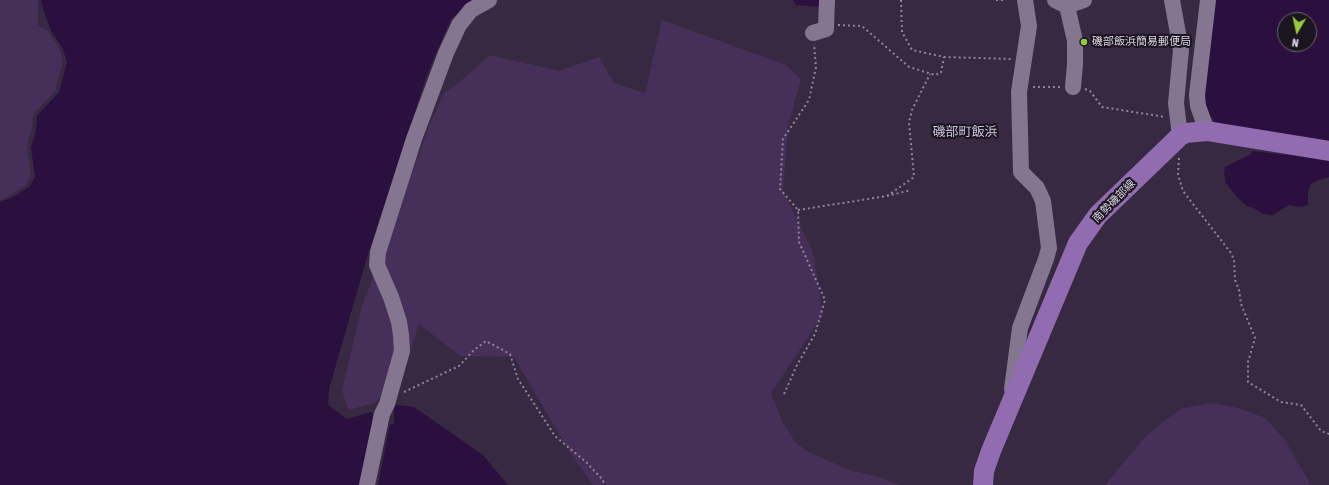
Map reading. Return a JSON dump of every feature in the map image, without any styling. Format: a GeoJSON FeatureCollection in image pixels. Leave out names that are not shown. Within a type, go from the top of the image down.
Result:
{"type":"FeatureCollection","features":[{"type":"Feature","properties":{"kind":"main road"},"geometry":{"type":"LineString","coordinates":[[1179,128],[1186,133],[1207,131],[1329,151]]}},
{"type":"Feature","properties":{"kind":"main road","name":"南勢磯部線"},"geometry":{"type":"LineString","coordinates":[[983,485],[984,471],[1078,243],[1098,215],[1179,128]]}},
{"type":"Feature","properties":{"kind":"street"},"geometry":{"type":"LineString","coordinates":[[367,485],[382,414],[391,391],[402,351],[400,322],[392,296],[377,265],[378,252],[414,139],[446,53],[459,25],[471,10],[489,0]]}},
{"type":"Feature","properties":{"kind":"street"},"geometry":{"type":"LineString","coordinates":[[819,31],[827,0]]}},
{"type":"Feature","properties":{"kind":"street"},"geometry":{"type":"LineString","coordinates":[[1010,405],[1020,328],[1049,248],[1043,200],[1037,188],[1020,172],[1020,86],[1029,26],[1025,0]]}},
{"type":"Feature","properties":{"kind":"street"},"geometry":{"type":"LineString","coordinates":[[1073,87],[1075,41],[1061,3],[1084,0]]}},
{"type":"Feature","properties":{"kind":"street"},"geometry":{"type":"LineString","coordinates":[[1172,0],[1181,50],[1176,103],[1179,128]]}},
{"type":"Feature","properties":{"kind":"street"},"geometry":{"type":"LineString","coordinates":[[1207,131],[1198,106],[1197,95],[1208,0]]}},
{"type":"Feature","properties":{"kind":"path"},"geometry":{"type":"LineString","coordinates":[[900,0],[902,32],[912,50],[944,57],[1023,60]]}},
{"type":"Feature","properties":{"kind":"path"},"geometry":{"type":"LineString","coordinates":[[996,0],[1003,0]]}},
{"type":"Feature","properties":{"kind":"path"},"geometry":{"type":"LineString","coordinates":[[784,394],[797,365],[815,334],[825,300],[799,242],[798,210],[780,190],[783,139],[809,100],[816,67],[819,31],[835,25],[862,26],[909,67],[930,74],[935,75],[941,73],[944,57]]}},
{"type":"Feature","properties":{"kind":"path"},"geometry":{"type":"LineString","coordinates":[[887,196],[914,177],[909,122],[912,110],[930,74]]}},
{"type":"Feature","properties":{"kind":"path"},"geometry":{"type":"LineString","coordinates":[[1020,86],[1046,88],[1078,87],[1090,91],[1102,107],[1179,128],[1178,175],[1183,191],[1231,253],[1234,260],[1235,280],[1239,290],[1241,304],[1255,338],[1248,362],[1248,382],[1281,402],[1301,405],[1321,432],[1329,434]]}},
{"type":"Feature","properties":{"kind":"path"},"geometry":{"type":"LineString","coordinates":[[798,210],[887,196],[911,190]]}},
{"type":"Feature","properties":{"kind":"path"},"geometry":{"type":"LineString","coordinates":[[391,391],[404,392],[459,366],[486,340],[510,354],[518,379],[555,436],[586,462],[603,480],[604,485]]}},
{"type":"Feature","properties":{"kind":"shaded area"},"geometry":{"type":"Polygon","coordinates":[[[0,0],[38,0],[38,26],[47,30],[59,48],[63,61],[55,91],[33,115],[32,128],[27,147],[31,176],[26,185],[0,200],[0,0]]]}},
{"type":"Feature","properties":{"kind":"shaded area"},"geometry":{"type":"Polygon","coordinates":[[[42,0],[472,0],[451,19],[428,72],[368,254],[329,389],[328,405],[347,419],[372,412],[373,421],[361,485],[0,485],[0,202],[15,196],[30,186],[35,177],[31,148],[36,130],[37,116],[59,92],[67,62],[63,49],[51,31],[41,2],[42,0]]]}},
{"type":"Feature","properties":{"kind":"shaded area"},"geometry":{"type":"Polygon","coordinates":[[[793,0],[820,0],[820,7],[796,5],[793,0]]]}},
{"type":"Feature","properties":{"kind":"shaded area"},"geometry":{"type":"Polygon","coordinates":[[[1213,0],[1329,0],[1329,146],[1216,123],[1209,115],[1202,94],[1213,0]]]}},
{"type":"Feature","properties":{"kind":"shaded area"},"geometry":{"type":"Polygon","coordinates":[[[662,20],[786,65],[801,79],[788,126],[783,191],[813,252],[823,315],[771,393],[782,421],[795,442],[810,453],[852,471],[879,477],[900,485],[593,485],[569,451],[514,357],[460,356],[419,324],[406,366],[375,403],[348,410],[342,390],[362,306],[429,126],[444,93],[457,84],[490,55],[559,71],[599,57],[614,83],[645,93],[662,20]]]}},
{"type":"Feature","properties":{"kind":"shaded area"},"geometry":{"type":"Polygon","coordinates":[[[1252,151],[1329,160],[1329,177],[1311,184],[1308,192],[1308,205],[1302,207],[1289,205],[1273,215],[1263,214],[1252,207],[1248,207],[1236,196],[1226,183],[1224,174],[1225,167],[1251,154],[1252,151]]]}},
{"type":"Feature","properties":{"kind":"shaded area"},"geometry":{"type":"Polygon","coordinates":[[[1211,403],[1239,408],[1265,418],[1285,440],[1311,485],[1105,485],[1146,436],[1164,421],[1183,408],[1211,403]]]}},
{"type":"Feature","properties":{"kind":"shaded area"},"geometry":{"type":"Polygon","coordinates":[[[396,405],[414,407],[483,455],[508,485],[378,485],[390,424],[394,424],[394,408],[396,405]]]}},
{"type":"Feature","properties":{"kind":"place","name":"磯部飯浜簡易郵便局"},"geometry":{"type":"Point","coordinates":[1084,42]}},
{"type":"Feature","properties":{"kind":"district","name":"磯部町飯浜"},"geometry":{"type":"Point","coordinates":[965,132]}}]}
